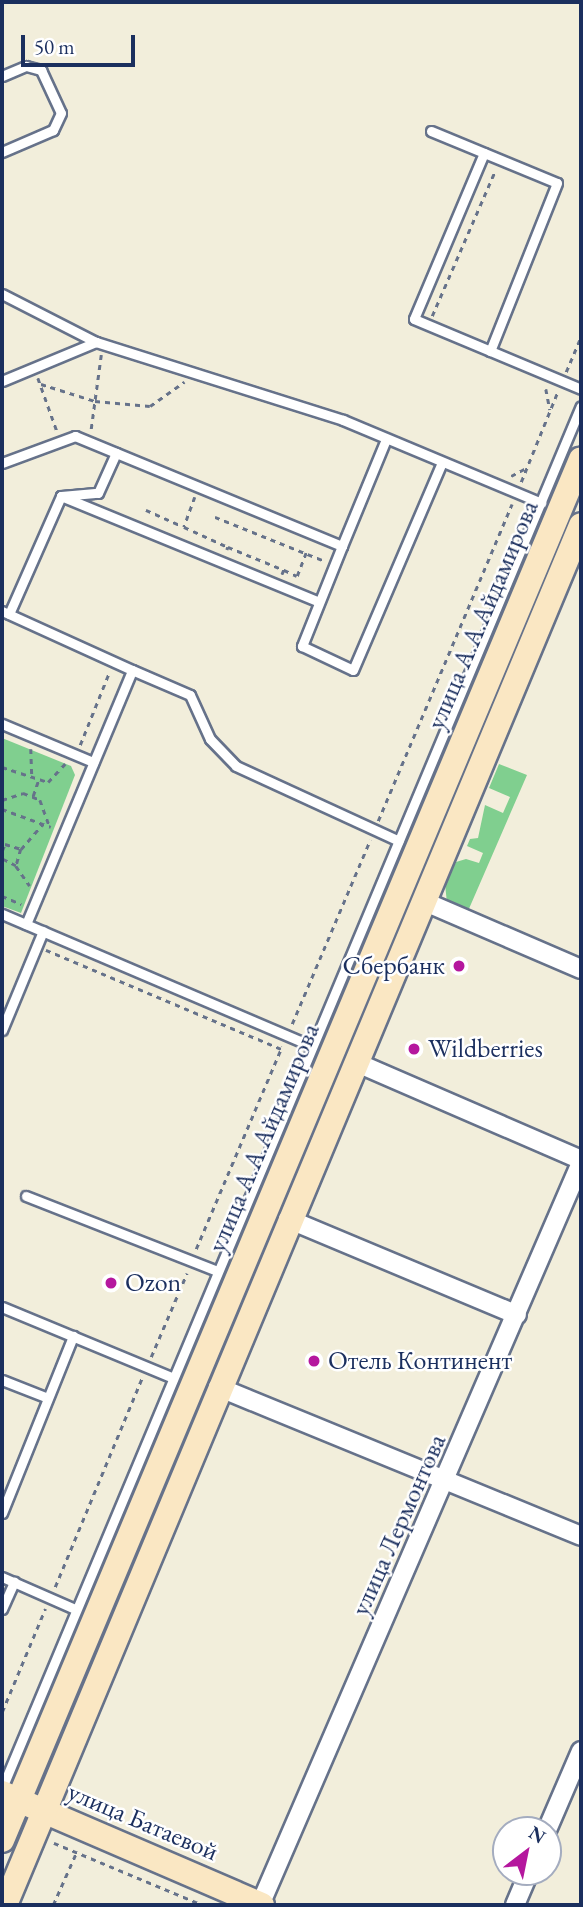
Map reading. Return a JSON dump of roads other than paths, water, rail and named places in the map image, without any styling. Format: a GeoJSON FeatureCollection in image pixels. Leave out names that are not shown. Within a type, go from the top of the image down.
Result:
{"type":"FeatureCollection","features":[{"type":"Feature","properties":{"kind":"main road","name":"улица А.А.Айдамирова"},"geometry":{"type":"LineString","coordinates":[[2,1840],[7,1794],[581,459]]}},
{"type":"Feature","properties":{"kind":"main road","name":"улица А.А.Айдамирова"},"geometry":{"type":"LineString","coordinates":[[5,1905],[288,1219],[581,525]]}},
{"type":"Feature","properties":{"kind":"main road","name":"улица Батаевой"},"geometry":{"type":"LineString","coordinates":[[7,1794],[261,1905]]}},
{"type":"Feature","properties":{"kind":"street"},"geometry":{"type":"LineString","coordinates":[[423,901],[581,969]]}},
{"type":"Feature","properties":{"kind":"street"},"geometry":{"type":"LineString","coordinates":[[355,1062],[581,1162]]}},
{"type":"Feature","properties":{"kind":"street","name":"улица Лермонтова"},"geometry":{"type":"LineString","coordinates":[[261,1905],[447,1481],[581,1162]]}},
{"type":"Feature","properties":{"kind":"street"},"geometry":{"type":"LineString","coordinates":[[288,1219],[517,1315]]}},
{"type":"Feature","properties":{"kind":"street"},"geometry":{"type":"LineString","coordinates":[[218,1387],[581,1536]]}},
{"type":"Feature","properties":{"kind":"street"},"geometry":{"type":"LineString","coordinates":[[553,1816],[581,1751]]}},
{"type":"Feature","properties":{"kind":"street"},"geometry":{"type":"LineString","coordinates":[[515,1905],[523,1886]]}},
{"type":"Feature","properties":{"kind":"lane"},"geometry":{"type":"LineString","coordinates":[[2,76],[26,66],[41,70],[61,113],[53,130],[2,152]]}},
{"type":"Feature","properties":{"kind":"lane"},"geometry":{"type":"LineString","coordinates":[[431,131],[557,183],[490,351]]}},
{"type":"Feature","properties":{"kind":"lane"},"geometry":{"type":"LineString","coordinates":[[484,153],[414,319],[581,389]]}},
{"type":"Feature","properties":{"kind":"lane"},"geometry":{"type":"LineString","coordinates":[[2,294],[99,343],[386,439],[541,503]]}},
{"type":"Feature","properties":{"kind":"lane"},"geometry":{"type":"LineString","coordinates":[[2,382],[99,343]]}},
{"type":"Feature","properties":{"kind":"lane"},"geometry":{"type":"LineString","coordinates":[[7,1794],[75,1609],[581,406]]}},
{"type":"Feature","properties":{"kind":"lane"},"geometry":{"type":"LineString","coordinates":[[2,463],[75,436],[342,546]]}},
{"type":"Feature","properties":{"kind":"lane"},"geometry":{"type":"LineString","coordinates":[[386,439],[302,646],[353,670],[442,462]]}},
{"type":"Feature","properties":{"kind":"lane"},"geometry":{"type":"LineString","coordinates":[[61,496],[98,493],[116,453]]}},
{"type":"Feature","properties":{"kind":"lane"},"geometry":{"type":"LineString","coordinates":[[61,496],[5,612],[190,695],[209,739],[236,766],[398,841]]}},
{"type":"Feature","properties":{"kind":"lane"},"geometry":{"type":"LineString","coordinates":[[61,496],[320,602]]}},
{"type":"Feature","properties":{"kind":"lane"},"geometry":{"type":"LineString","coordinates":[[26,924],[132,670]]}},
{"type":"Feature","properties":{"kind":"lane"},"geometry":{"type":"LineString","coordinates":[[2,724],[72,760],[93,762]]}},
{"type":"Feature","properties":{"kind":"lane"},"geometry":{"type":"LineString","coordinates":[[2,914],[312,1046]]}},
{"type":"Feature","properties":{"kind":"lane"},"geometry":{"type":"LineString","coordinates":[[2,1030],[43,931]]}},
{"type":"Feature","properties":{"kind":"lane"},"geometry":{"type":"LineString","coordinates":[[26,1196],[217,1271]]}},
{"type":"Feature","properties":{"kind":"lane"},"geometry":{"type":"LineString","coordinates":[[2,1307],[172,1377]]}},
{"type":"Feature","properties":{"kind":"lane"},"geometry":{"type":"LineString","coordinates":[[2,1513],[73,1336]]}},
{"type":"Feature","properties":{"kind":"lane"},"geometry":{"type":"LineString","coordinates":[[2,1380],[48,1398]]}},
{"type":"Feature","properties":{"kind":"lane"},"geometry":{"type":"LineString","coordinates":[[2,1577],[75,1609]]}},
{"type":"Feature","properties":{"kind":"lane"},"geometry":{"type":"LineString","coordinates":[[2,1609],[14,1582]]}},
{"type":"Feature","properties":{"kind":"place","name":"Сбербанк"},"geometry":{"type":"Point","coordinates":[459,966]}},
{"type":"Feature","properties":{"kind":"place","name":"Wildberries"},"geometry":{"type":"Point","coordinates":[414,1049]}},
{"type":"Feature","properties":{"kind":"place","name":"Ozon"},"geometry":{"type":"Point","coordinates":[111,1283]}},
{"type":"Feature","properties":{"kind":"place","name":"Отель Континент"},"geometry":{"type":"Point","coordinates":[314,1361]}}]}
